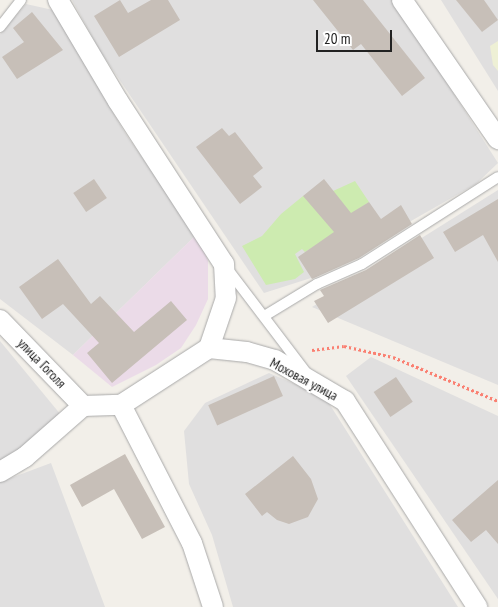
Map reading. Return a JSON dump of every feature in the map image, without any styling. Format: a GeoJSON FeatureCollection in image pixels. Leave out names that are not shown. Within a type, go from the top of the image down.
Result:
{"type":"FeatureCollection","features":[{"type":"Feature","properties":{"kind":"street"},"geometry":{"type":"LineString","coordinates":[[0,472],[26,457],[83,406],[120,405],[209,348],[226,298],[224,264],[118,101],[58,0]]}},
{"type":"Feature","properties":{"kind":"street"},"geometry":{"type":"LineString","coordinates":[[402,0],[498,139]]}},
{"type":"Feature","properties":{"kind":"street","name":"улица Гоголя"},"geometry":{"type":"LineString","coordinates":[[0,320],[83,406]]}},
{"type":"Feature","properties":{"kind":"street","name":"Моховая улица"},"geometry":{"type":"LineString","coordinates":[[209,348],[247,352],[275,360],[311,379],[345,401],[477,607]]}},
{"type":"Feature","properties":{"kind":"street"},"geometry":{"type":"LineString","coordinates":[[120,405],[158,472],[192,543],[213,607]]}},
{"type":"Feature","properties":{"kind":"lane"},"geometry":{"type":"LineString","coordinates":[[0,27],[21,0]]}},
{"type":"Feature","properties":{"kind":"lane"},"geometry":{"type":"LineString","coordinates":[[266,316],[317,284],[362,264],[498,177]]}},
{"type":"Feature","properties":{"kind":"lane"},"geometry":{"type":"LineString","coordinates":[[224,264],[294,353],[311,379]]}},
{"type":"Feature","properties":{"kind":"path"},"geometry":{"type":"LineString","coordinates":[[294,353],[344,346],[393,357],[498,401]]}},
{"type":"Feature","properties":{"kind":"shaded area"},"geometry":{"type":"Polygon","coordinates":[[[72,0],[394,0],[498,163],[476,184],[311,278],[264,293],[100,51],[72,0]]]}},
{"type":"Feature","properties":{"kind":"shaded area"},"geometry":{"type":"Polygon","coordinates":[[[441,0],[498,0],[498,91],[441,0]]]}},
{"type":"Feature","properties":{"kind":"shaded area"},"geometry":{"type":"Polygon","coordinates":[[[26,4],[53,10],[125,133],[196,235],[73,355],[0,299],[0,34],[26,4]]]}},
{"type":"Feature","properties":{"kind":"shaded area"},"geometry":{"type":"Polygon","coordinates":[[[498,190],[498,385],[312,307],[498,190]]]}},
{"type":"Feature","properties":{"kind":"shaded area"},"geometry":{"type":"Polygon","coordinates":[[[196,235],[208,260],[208,299],[196,325],[181,348],[156,365],[112,387],[73,355],[196,235]]]}},
{"type":"Feature","properties":{"kind":"shaded area"},"geometry":{"type":"Polygon","coordinates":[[[0,341],[61,415],[14,457],[0,463],[0,341]]]}},
{"type":"Feature","properties":{"kind":"shaded area"},"geometry":{"type":"Polygon","coordinates":[[[371,357],[498,416],[498,599],[346,376],[371,357]]]}},
{"type":"Feature","properties":{"kind":"shaded area"},"geometry":{"type":"Polygon","coordinates":[[[269,373],[325,397],[458,607],[233,607],[212,535],[189,484],[184,431],[205,403],[269,373]]]}},
{"type":"Feature","properties":{"kind":"shaded area"},"geometry":{"type":"Polygon","coordinates":[[[51,463],[105,607],[0,607],[0,482],[51,463]]]}},
{"type":"Feature","properties":{"kind":"green space"},"geometry":{"type":"Polygon","coordinates":[[[498,41],[498,71],[493,65],[490,46],[498,41]]]}},
{"type":"Feature","properties":{"kind":"green space"},"geometry":{"type":"Polygon","coordinates":[[[355,181],[369,202],[354,212],[358,219],[305,252],[302,249],[295,254],[304,272],[295,279],[266,285],[242,246],[262,236],[281,214],[303,196],[333,191],[355,181]]]}},
{"type":"Feature","properties":{"kind":"building"},"geometry":{"type":"Polygon","coordinates":[[[120,0],[128,13],[151,0],[168,0],[180,20],[119,57],[94,16],[120,0]]]}},
{"type":"Feature","properties":{"kind":"building"},"geometry":{"type":"Polygon","coordinates":[[[313,0],[363,0],[425,78],[402,96],[361,44],[353,50],[313,0]]]}},
{"type":"Feature","properties":{"kind":"building"},"geometry":{"type":"Polygon","coordinates":[[[456,0],[484,0],[498,20],[482,32],[456,0]]]}},
{"type":"Feature","properties":{"kind":"building"},"geometry":{"type":"Polygon","coordinates":[[[32,12],[63,50],[17,79],[2,57],[24,42],[13,28],[32,12]]]}},
{"type":"Feature","properties":{"kind":"building"},"geometry":{"type":"Polygon","coordinates":[[[222,128],[229,136],[235,132],[263,168],[253,176],[262,187],[240,204],[196,147],[222,128]]]}},
{"type":"Feature","properties":{"kind":"building"},"geometry":{"type":"Polygon","coordinates":[[[94,179],[107,198],[86,212],[73,193],[94,179]]]}},
{"type":"Feature","properties":{"kind":"building"},"geometry":{"type":"Polygon","coordinates":[[[324,179],[351,213],[369,202],[381,219],[401,205],[412,224],[359,258],[312,279],[298,257],[334,232],[303,196],[324,179]]]}},
{"type":"Feature","properties":{"kind":"building"},"geometry":{"type":"Polygon","coordinates":[[[498,199],[498,262],[483,235],[455,252],[443,232],[498,199]]]}},
{"type":"Feature","properties":{"kind":"building"},"geometry":{"type":"Polygon","coordinates":[[[420,235],[434,258],[328,323],[314,301],[324,296],[320,290],[366,270],[420,235]]]}},
{"type":"Feature","properties":{"kind":"building"},"geometry":{"type":"Polygon","coordinates":[[[58,259],[91,304],[100,296],[134,332],[171,301],[187,320],[112,383],[87,353],[99,343],[63,304],[42,319],[19,287],[58,259]]]}},
{"type":"Feature","properties":{"kind":"building"},"geometry":{"type":"Polygon","coordinates":[[[274,376],[283,396],[217,425],[208,405],[274,376]]]}},
{"type":"Feature","properties":{"kind":"building"},"geometry":{"type":"Polygon","coordinates":[[[396,377],[413,402],[390,417],[374,392],[396,377]]]}},
{"type":"Feature","properties":{"kind":"building"},"geometry":{"type":"Polygon","coordinates":[[[125,454],[165,527],[142,539],[114,489],[82,507],[70,485],[125,454]]]}},
{"type":"Feature","properties":{"kind":"building"},"geometry":{"type":"Polygon","coordinates":[[[293,456],[311,479],[318,499],[308,517],[289,524],[277,520],[267,512],[262,516],[245,494],[293,456]]]}},
{"type":"Feature","properties":{"kind":"building"},"geometry":{"type":"Polygon","coordinates":[[[498,480],[498,544],[486,530],[471,542],[452,520],[498,480]]]}}]}
